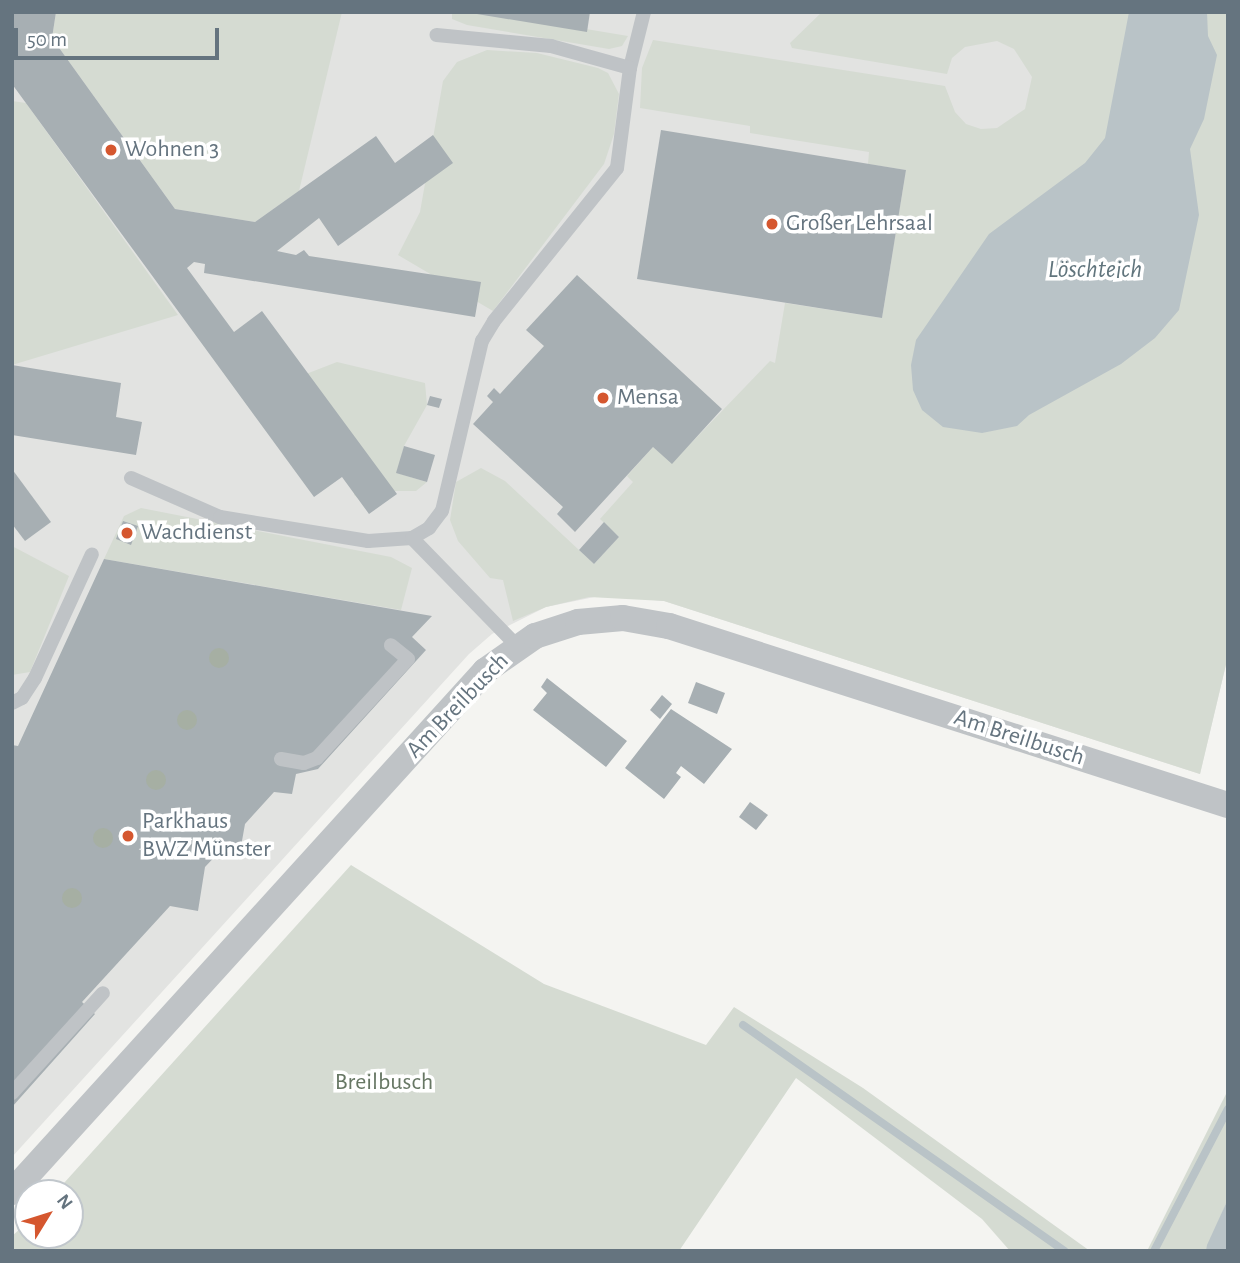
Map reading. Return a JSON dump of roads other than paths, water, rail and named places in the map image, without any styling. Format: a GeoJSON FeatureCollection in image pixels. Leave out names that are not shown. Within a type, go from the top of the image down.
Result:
{"type":"FeatureCollection","features":[{"type":"Feature","properties":{"kind":"street","name":"Am Breilbusch"},"geometry":{"type":"LineString","coordinates":[[12,1192],[485,671],[517,646],[578,622],[623,618],[669,626],[1228,805]]}},
{"type":"Feature","properties":{"kind":"lane"},"geometry":{"type":"LineString","coordinates":[[131,478],[220,517],[368,541],[412,538],[429,528],[442,511],[461,417],[482,341],[494,321],[617,168],[629,68],[644,12]]}},
{"type":"Feature","properties":{"kind":"lane"},"geometry":{"type":"LineString","coordinates":[[438,35],[551,46],[629,68]]}},
{"type":"Feature","properties":{"kind":"lane"},"geometry":{"type":"LineString","coordinates":[[412,538],[517,646]]}},
{"type":"Feature","properties":{"kind":"lane"},"geometry":{"type":"LineString","coordinates":[[12,704],[22,698],[35,678],[92,554]]}},
{"type":"Feature","properties":{"kind":"lane"},"geometry":{"type":"LineString","coordinates":[[281,759],[304,763],[317,758],[408,659],[391,645]]}},
{"type":"Feature","properties":{"kind":"lane"},"geometry":{"type":"LineString","coordinates":[[12,1093],[103,993]]}},
{"type":"Feature","properties":{"kind":"water","name":"Löschteich"},"geometry":{"type":"Polygon","coordinates":[[[1129,12],[1207,12],[1208,36],[1217,55],[1204,119],[1190,149],[1199,215],[1179,310],[1155,338],[1121,364],[1029,415],[1017,426],[982,433],[943,427],[922,410],[913,390],[911,365],[916,340],[989,234],[1085,163],[1105,138],[1129,12]]]}},
{"type":"Feature","properties":{"kind":"water"},"geometry":{"type":"Polygon","coordinates":[[[1228,1199],[1228,1251],[1206,1251],[1207,1245],[1228,1199]]]}},
{"type":"Feature","properties":{"kind":"waterway"},"geometry":{"type":"LineString","coordinates":[[743,1025],[1065,1251]]}},
{"type":"Feature","properties":{"kind":"waterway"},"geometry":{"type":"LineString","coordinates":[[1154,1251],[1228,1109]]}},
{"type":"Feature","properties":{"kind":"place","name":"Wohnen 3"},"geometry":{"type":"Point","coordinates":[111,150]}},
{"type":"Feature","properties":{"kind":"place","name":"Großer Lehrsaal"},"geometry":{"type":"Point","coordinates":[772,224]}},
{"type":"Feature","properties":{"kind":"place","name":"Mensa"},"geometry":{"type":"Point","coordinates":[603,398]}},
{"type":"Feature","properties":{"kind":"place","name":"Wachdienst"},"geometry":{"type":"Point","coordinates":[127,533]}},
{"type":"Feature","properties":{"kind":"place","name":"Parkhaus BWZ Münster"},"geometry":{"type":"Point","coordinates":[128,836]}},
{"type":"Feature","properties":{"kind":"park label","name":"Breilbusch"},"geometry":{"type":"Point","coordinates":[384,1083]}}]}
